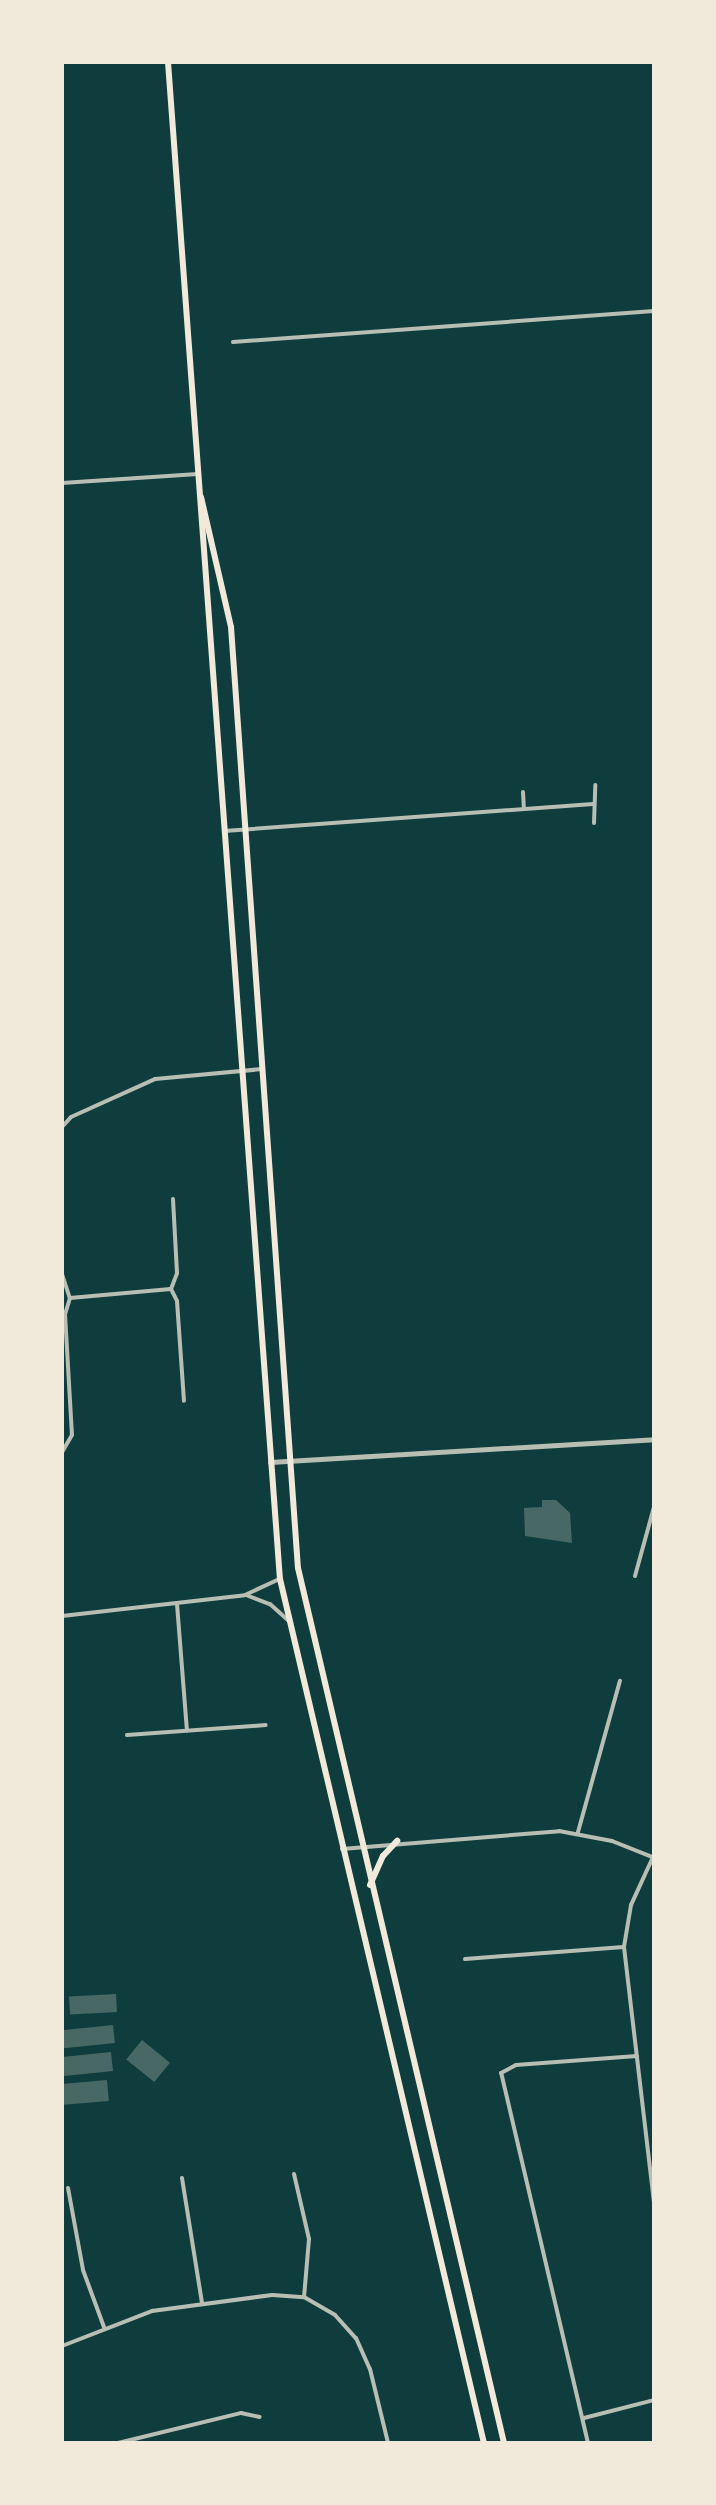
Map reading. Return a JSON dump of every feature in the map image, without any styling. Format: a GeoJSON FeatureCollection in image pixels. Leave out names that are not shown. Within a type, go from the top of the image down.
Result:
{"type":"FeatureCollection","features":[{"type":"Feature","properties":{"kind":"main road"},"geometry":{"type":"LineString","coordinates":[[168,62],[280,1579],[484,2443]]}},
{"type":"Feature","properties":{"kind":"main road"},"geometry":{"type":"LineString","coordinates":[[198,474],[231,627],[298,1568],[370,1885],[504,2443]]}},
{"type":"Feature","properties":{"kind":"main road"},"geometry":{"type":"LineString","coordinates":[[370,1885],[383,1856],[397,1841]]}},
{"type":"Feature","properties":{"kind":"street"},"geometry":{"type":"LineString","coordinates":[[233,342],[654,311]]}},
{"type":"Feature","properties":{"kind":"street"},"geometry":{"type":"LineString","coordinates":[[62,483],[198,474]]}},
{"type":"Feature","properties":{"kind":"street"},"geometry":{"type":"LineString","coordinates":[[594,823],[595,785]]}},
{"type":"Feature","properties":{"kind":"street"},"geometry":{"type":"LineString","coordinates":[[523,792],[524,809]]}},
{"type":"Feature","properties":{"kind":"street"},"geometry":{"type":"LineString","coordinates":[[223,831],[593,804]]}},
{"type":"Feature","properties":{"kind":"street"},"geometry":{"type":"LineString","coordinates":[[62,1127],[71,1117],[133,1086],[262,1069]]}},
{"type":"Feature","properties":{"kind":"street"},"geometry":{"type":"LineString","coordinates":[[173,1199],[177,1273],[171,1289],[177,1301],[184,1401]]}},
{"type":"Feature","properties":{"kind":"street"},"geometry":{"type":"LineString","coordinates":[[62,1274],[70,1298],[65,1314],[72,1435],[62,1452]]}},
{"type":"Feature","properties":{"kind":"street"},"geometry":{"type":"LineString","coordinates":[[70,1298],[171,1289]]}},
{"type":"Feature","properties":{"kind":"street"},"geometry":{"type":"LineString","coordinates":[[270,1462],[654,1439]]}},
{"type":"Feature","properties":{"kind":"street"},"geometry":{"type":"LineString","coordinates":[[635,1576],[654,1507]]}},
{"type":"Feature","properties":{"kind":"street"},"geometry":{"type":"LineString","coordinates":[[62,1616],[245,1595],[280,1579]]}},
{"type":"Feature","properties":{"kind":"street"},"geometry":{"type":"LineString","coordinates":[[245,1595],[270,1604],[288,1620]]}},
{"type":"Feature","properties":{"kind":"street"},"geometry":{"type":"LineString","coordinates":[[177,1604],[187,1731]]}},
{"type":"Feature","properties":{"kind":"street"},"geometry":{"type":"LineString","coordinates":[[577,1833],[620,1681]]}},
{"type":"Feature","properties":{"kind":"street"},"geometry":{"type":"LineString","coordinates":[[127,1735],[266,1725]]}},
{"type":"Feature","properties":{"kind":"street"},"geometry":{"type":"LineString","coordinates":[[342,1849],[361,1844],[537,1831],[577,1833],[653,1858],[631,1905],[624,1947],[654,2204]]}},
{"type":"Feature","properties":{"kind":"street"},"geometry":{"type":"LineString","coordinates":[[465,1959],[624,1947]]}},
{"type":"Feature","properties":{"kind":"street"},"geometry":{"type":"LineString","coordinates":[[588,2443],[501,2073],[516,2065],[637,2056]]}},
{"type":"Feature","properties":{"kind":"street"},"geometry":{"type":"LineString","coordinates":[[294,2174],[309,2239],[304,2297]]}},
{"type":"Feature","properties":{"kind":"street"},"geometry":{"type":"LineString","coordinates":[[182,2178],[202,2303]]}},
{"type":"Feature","properties":{"kind":"street"},"geometry":{"type":"LineString","coordinates":[[68,2188],[83,2270],[104,2327]]}},
{"type":"Feature","properties":{"kind":"street"},"geometry":{"type":"LineString","coordinates":[[62,2346],[104,2327],[152,2311],[202,2303],[304,2297],[335,2315],[356,2338],[370,2369],[388,2443]]}},
{"type":"Feature","properties":{"kind":"street"},"geometry":{"type":"LineString","coordinates":[[584,2418],[654,2400]]}},
{"type":"Feature","properties":{"kind":"street"},"geometry":{"type":"LineString","coordinates":[[118,2443],[241,2413],[260,2417]]}},
{"type":"Feature","properties":{"kind":"building"},"geometry":{"type":"Polygon","coordinates":[[[542,1500],[556,1500],[570,1513],[572,1543],[525,1536],[524,1508],[542,1507],[542,1500]]]}},
{"type":"Feature","properties":{"kind":"building"},"geometry":{"type":"Polygon","coordinates":[[[116,1994],[117,2012],[70,2014],[69,1996],[116,1994]]]}},
{"type":"Feature","properties":{"kind":"building"},"geometry":{"type":"Polygon","coordinates":[[[113,2025],[115,2043],[64,2048],[62,2030],[113,2025]]]}},
{"type":"Feature","properties":{"kind":"building"},"geometry":{"type":"Polygon","coordinates":[[[142,2040],[170,2063],[154,2082],[126,2059],[142,2040]]]}},
{"type":"Feature","properties":{"kind":"building"},"geometry":{"type":"Polygon","coordinates":[[[111,2052],[113,2071],[64,2076],[62,2057],[111,2052]]]}},
{"type":"Feature","properties":{"kind":"building"},"geometry":{"type":"Polygon","coordinates":[[[107,2080],[109,2101],[64,2105],[62,2084],[107,2080]]]}}]}
